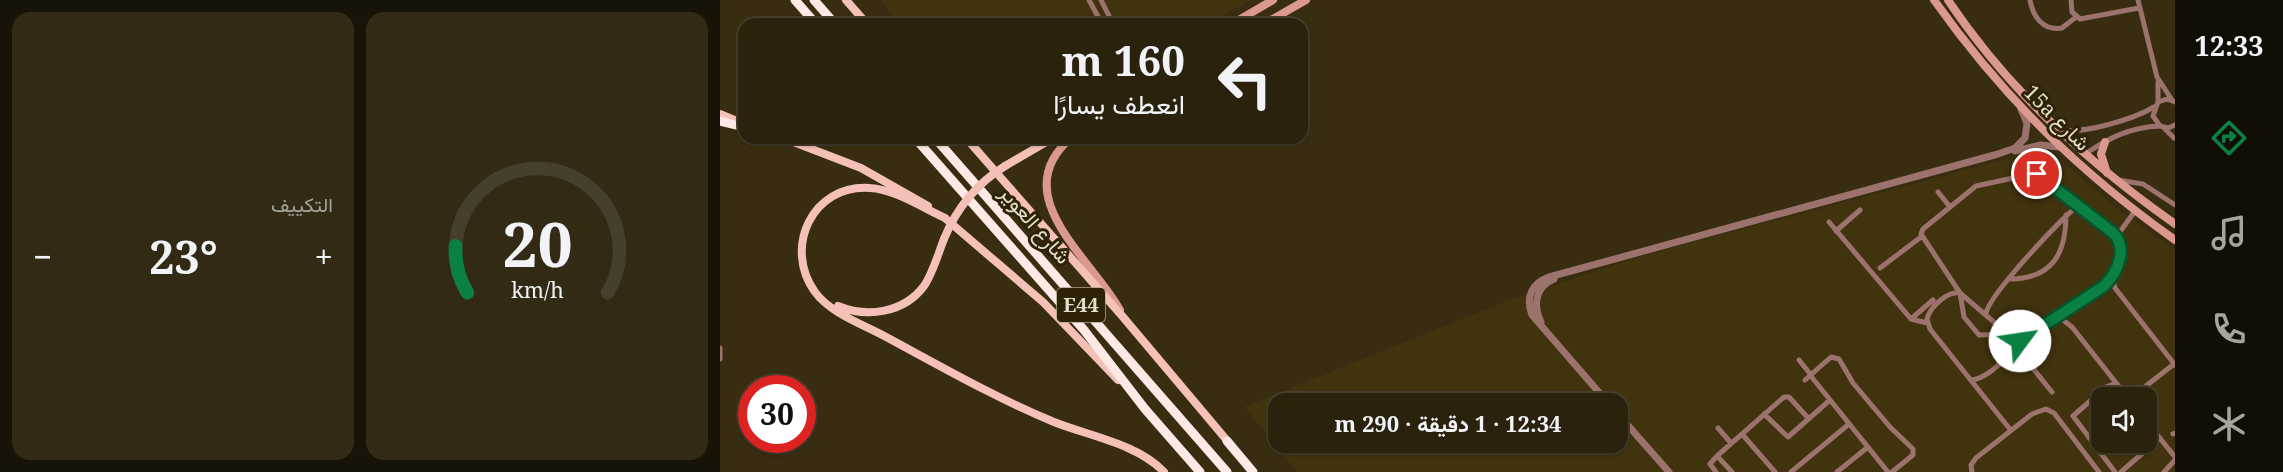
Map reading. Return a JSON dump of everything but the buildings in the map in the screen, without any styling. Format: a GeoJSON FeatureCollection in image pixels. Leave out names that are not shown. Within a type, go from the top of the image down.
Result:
{"type":"FeatureCollection","features":[{"type":"Feature","properties":{"kind":"highway"},"geometry":{"type":"LineString","coordinates":[[795,0],[811,18]]}},
{"type":"Feature","properties":{"kind":"highway"},"geometry":{"type":"LineString","coordinates":[[814,0],[830,18]]}},
{"type":"Feature","properties":{"kind":"highway"},"geometry":{"type":"LineString","coordinates":[[720,121],[738,124]]}},
{"type":"Feature","properties":{"kind":"highway","name":"شارع العوير"},"geometry":{"type":"LineString","coordinates":[[920,144],[1084,330],[1145,409],[1200,472]]}},
{"type":"Feature","properties":{"kind":"highway","name":"شارع العوير"},"geometry":{"type":"LineString","coordinates":[[940,144],[1227,472]]}},
{"type":"Feature","properties":{"kind":"highway"},"geometry":{"type":"LineString","coordinates":[[1227,441],[1254,472]]}},
{"type":"Feature","properties":{"kind":"main road"},"geometry":{"type":"LineString","coordinates":[[846,0],[862,18]]}},
{"type":"Feature","properties":{"kind":"main road"},"geometry":{"type":"LineString","coordinates":[[1242,18],[1273,0]]}},
{"type":"Feature","properties":{"kind":"main road"},"geometry":{"type":"LineString","coordinates":[[1274,18],[1306,0]]}},
{"type":"Feature","properties":{"kind":"main road","name":"15a شارع"},"geometry":{"type":"LineString","coordinates":[[1934,0],[1973,53],[2021,109],[2058,147],[2135,211],[2175,240]]}},
{"type":"Feature","properties":{"kind":"main road","name":"15a شارع"},"geometry":{"type":"LineString","coordinates":[[1946,0],[2008,77],[2057,129],[2111,177],[2175,224]]}},
{"type":"Feature","properties":{"kind":"main road"},"geometry":{"type":"LineString","coordinates":[[2021,109],[2033,116],[2072,154],[2084,155]]}},
{"type":"Feature","properties":{"kind":"main road"},"geometry":{"type":"LineString","coordinates":[[720,114],[738,122]]}},
{"type":"Feature","properties":{"kind":"main road"},"geometry":{"type":"LineString","coordinates":[[2105,142],[2101,154],[2111,177]]}},
{"type":"Feature","properties":{"kind":"main road"},"geometry":{"type":"LineString","coordinates":[[799,144],[861,168],[911,195],[945,218],[1043,302],[1145,409]]}},
{"type":"Feature","properties":{"kind":"main road"},"geometry":{"type":"LineString","coordinates":[[971,144],[1123,317],[1227,441]]}},
{"type":"Feature","properties":{"kind":"main road"},"geometry":{"type":"LineString","coordinates":[[806,274],[820,294],[841,307],[865,313],[888,310],[909,300],[925,285],[944,239],[968,197],[981,183],[1043,144]]}},
{"type":"Feature","properties":{"kind":"main road"},"geometry":{"type":"LineString","coordinates":[[1065,144],[1058,152],[1050,170],[1047,191],[1049,205],[1058,225],[1106,288],[1123,317]]}},
{"type":"Feature","properties":{"kind":"main road"},"geometry":{"type":"LineString","coordinates":[[945,218],[880,189],[859,188],[838,193],[820,205],[805,229],[801,250],[806,274],[815,292],[833,309],[996,395],[1054,422],[1138,454],[1164,472]]}},
{"type":"Feature","properties":{"kind":"street"},"geometry":{"type":"LineString","coordinates":[[1089,0],[1099,18]]}},
{"type":"Feature","properties":{"kind":"street"},"geometry":{"type":"LineString","coordinates":[[1101,0],[1110,18]]}},
{"type":"Feature","properties":{"kind":"street"},"geometry":{"type":"LineString","coordinates":[[2030,0],[2039,21],[2047,27],[2062,28],[2076,17],[2088,18],[2139,8]]}},
{"type":"Feature","properties":{"kind":"street"},"geometry":{"type":"LineString","coordinates":[[2071,0],[2072,12],[2076,17]]}},
{"type":"Feature","properties":{"kind":"street"},"geometry":{"type":"LineString","coordinates":[[2138,0],[2157,78],[2156,105],[2153,116],[2174,138],[2175,131]]}},
{"type":"Feature","properties":{"kind":"street"},"geometry":{"type":"LineString","coordinates":[[2057,129],[2082,130],[2139,115],[2156,105],[2173,101],[2157,78]]}},
{"type":"Feature","properties":{"kind":"street"},"geometry":{"type":"LineString","coordinates":[[1600,393],[1532,315],[1530,295],[1543,279],[2015,148],[2025,138],[2026,123],[2021,109]]}},
{"type":"Feature","properties":{"kind":"street"},"geometry":{"type":"LineString","coordinates":[[2084,155],[2124,132],[2175,125]]}},
{"type":"Feature","properties":{"kind":"street"},"geometry":{"type":"LineString","coordinates":[[1998,154],[2041,146],[2058,147]]}},
{"type":"Feature","properties":{"kind":"street"},"geometry":{"type":"LineString","coordinates":[[1880,268],[1921,237],[1923,229],[1980,184],[2032,174],[2046,179],[2117,236],[2122,251],[2112,277],[2104,286],[2024,340],[2015,343],[1984,376],[1972,380]]}},
{"type":"Feature","properties":{"kind":"street"},"geometry":{"type":"LineString","coordinates":[[2111,177],[2143,184],[2175,205]]}},
{"type":"Feature","properties":{"kind":"street"},"geometry":{"type":"LineString","coordinates":[[1938,192],[1950,207]]}},
{"type":"Feature","properties":{"kind":"street"},"geometry":{"type":"LineString","coordinates":[[1986,314],[1989,304],[2009,279],[2066,215],[2080,204]]}},
{"type":"Feature","properties":{"kind":"street"},"geometry":{"type":"LineString","coordinates":[[1836,231],[1860,210]]}},
{"type":"Feature","properties":{"kind":"street"},"geometry":{"type":"LineString","coordinates":[[2117,236],[2135,211]]}},
{"type":"Feature","properties":{"kind":"street"},"geometry":{"type":"LineString","coordinates":[[2009,279],[2034,275],[2052,263],[2064,245],[2066,215]]}},
{"type":"Feature","properties":{"kind":"street"},"geometry":{"type":"LineString","coordinates":[[1829,222],[1911,319],[1927,323],[2009,428]]}},
{"type":"Feature","properties":{"kind":"street"},"geometry":{"type":"LineString","coordinates":[[1921,237],[1960,293],[2006,333],[2052,392]]}},
{"type":"Feature","properties":{"kind":"street"},"geometry":{"type":"LineString","coordinates":[[2112,277],[2113,285],[2175,364],[2145,387]]}},
{"type":"Feature","properties":{"kind":"street"},"geometry":{"type":"LineString","coordinates":[[1927,323],[1929,312],[1948,295],[1960,293]]}},
{"type":"Feature","properties":{"kind":"street"},"geometry":{"type":"LineString","coordinates":[[1960,293],[1964,317],[1979,335],[2006,333]]}},
{"type":"Feature","properties":{"kind":"street"},"geometry":{"type":"LineString","coordinates":[[1911,319],[1933,300]]}},
{"type":"Feature","properties":{"kind":"street"},"geometry":{"type":"LineString","coordinates":[[2059,317],[2072,327],[2119,387]]}},
{"type":"Feature","properties":{"kind":"street"},"geometry":{"type":"LineString","coordinates":[[720,348],[720,359]]}},
{"type":"Feature","properties":{"kind":"street"},"geometry":{"type":"LineString","coordinates":[[1799,360],[1808,377],[1890,472],[1912,455],[1913,449],[1890,427],[1851,381],[1848,370],[1839,359],[1831,357],[1808,377]]}},
{"type":"Feature","properties":{"kind":"street"},"geometry":{"type":"LineString","coordinates":[[2091,441],[2073,414],[2109,385],[2116,383]]}},
{"type":"Feature","properties":{"kind":"street"},"geometry":{"type":"LineString","coordinates":[[1716,472],[1710,464],[1717,456],[1787,396],[1809,419]]}},
{"type":"Feature","properties":{"kind":"street"},"geometry":{"type":"LineString","coordinates":[[1764,414],[1788,437],[1830,400]]}},
{"type":"Feature","properties":{"kind":"street"},"geometry":{"type":"LineString","coordinates":[[1972,472],[1971,465],[1976,458],[2032,414],[2046,409],[2054,413],[2099,472]]}},
{"type":"Feature","properties":{"kind":"street"},"geometry":{"type":"LineString","coordinates":[[1791,472],[1849,424]]}},
{"type":"Feature","properties":{"kind":"street"},"geometry":{"type":"LineString","coordinates":[[1628,425],[1669,472]]}},
{"type":"Feature","properties":{"kind":"street"},"geometry":{"type":"LineString","coordinates":[[1718,428],[1731,444]]}},
{"type":"Feature","properties":{"kind":"street"},"geometry":{"type":"LineString","coordinates":[[2157,434],[2175,459],[2164,472]]}},
{"type":"Feature","properties":{"kind":"street"},"geometry":{"type":"LineString","coordinates":[[1742,435],[1775,472]]}},
{"type":"Feature","properties":{"kind":"street"},"geometry":{"type":"LineString","coordinates":[[2121,472],[2160,438]]}},
{"type":"Feature","properties":{"kind":"street"},"geometry":{"type":"LineString","coordinates":[[1842,471],[1868,447]]}},
{"type":"Feature","properties":{"kind":"street"},"geometry":{"type":"LineString","coordinates":[[2101,453],[2115,472]]}},
{"type":"Feature","properties":{"kind":"street"},"geometry":{"type":"LineString","coordinates":[[1717,456],[1732,472]]}},
{"type":"Feature","properties":{"kind":"shaded area"},"geometry":{"type":"Polygon","coordinates":[[[880,0],[1250,0],[1218,18],[895,18],[880,0]]]}},
{"type":"Feature","properties":{"kind":"shaded area"},"geometry":{"type":"Polygon","coordinates":[[[2033,152],[2046,152],[2056,156],[2119,210],[2175,250],[2175,472],[1297,472],[1282,453],[1628,453],[1628,393],[1279,393],[1509,300],[1642,256],[2033,152]]]}},
{"type":"Feature","properties":{"kind":"shaded area"},"geometry":{"type":"Polygon","coordinates":[[[1268,397],[1268,436],[1244,407],[1268,397]]]}},
{"type":"Feature","properties":{"kind":"route"},"geometry":{"type":"LineString","coordinates":[[2020,341],[2028,338],[2104,286],[2112,277],[2122,251],[2121,242],[2117,236],[2080,204],[2037,174]]}}]}
